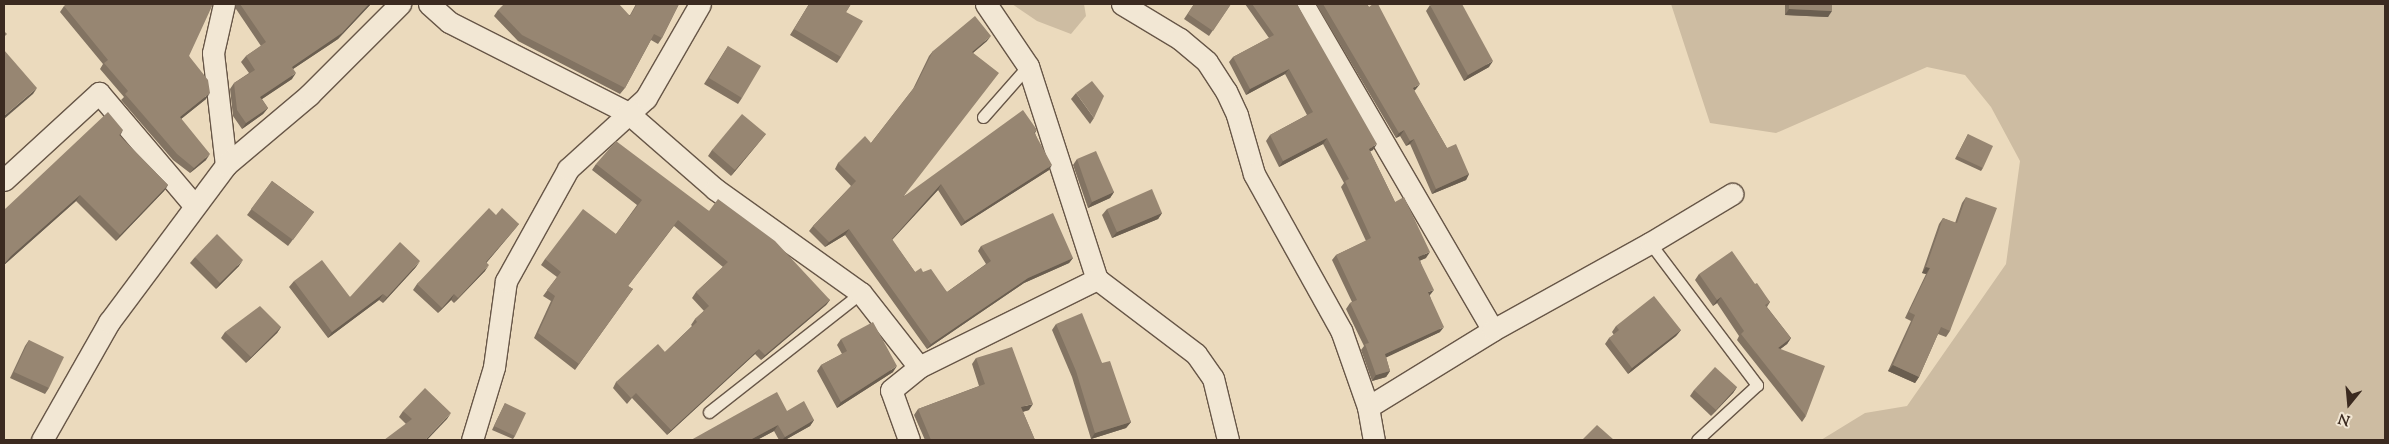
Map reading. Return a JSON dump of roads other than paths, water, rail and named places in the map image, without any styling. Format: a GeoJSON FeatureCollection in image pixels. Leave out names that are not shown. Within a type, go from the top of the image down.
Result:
{"type":"FeatureCollection","features":[{"type":"Feature","properties":{"kind":"street"},"geometry":{"type":"LineString","coordinates":[[224,4],[213,53],[226,166]]}},
{"type":"Feature","properties":{"kind":"street"},"geometry":{"type":"LineString","coordinates":[[42,440],[109,322],[170,245],[195,206],[226,166],[309,95],[400,4]]}},
{"type":"Feature","properties":{"kind":"street"},"geometry":{"type":"LineString","coordinates":[[429,4],[449,22],[628,113],[715,189],[861,293],[919,367]]}},
{"type":"Feature","properties":{"kind":"street"},"geometry":{"type":"LineString","coordinates":[[472,440],[494,367],[506,281],[568,169],[646,98],[700,4]]}},
{"type":"Feature","properties":{"kind":"street"},"geometry":{"type":"LineString","coordinates":[[986,4],[1028,66],[1097,279],[1196,354],[1213,378],[1228,440]]}},
{"type":"Feature","properties":{"kind":"street"},"geometry":{"type":"LineString","coordinates":[[1122,4],[1180,38],[1207,62],[1226,92],[1237,115],[1254,174],[1341,330],[1368,407],[1374,440]]}},
{"type":"Feature","properties":{"kind":"street"},"geometry":{"type":"LineString","coordinates":[[1303,4],[1493,330]]}},
{"type":"Feature","properties":{"kind":"street"},"geometry":{"type":"LineString","coordinates":[[4,180],[99,93],[195,206]]}},
{"type":"Feature","properties":{"kind":"street"},"geometry":{"type":"LineString","coordinates":[[1368,407],[1493,330],[1650,243],[1732,194]]}},
{"type":"Feature","properties":{"kind":"street"},"geometry":{"type":"LineString","coordinates":[[909,440],[891,390],[919,367],[1097,279]]}},
{"type":"Feature","properties":{"kind":"lane"},"geometry":{"type":"LineString","coordinates":[[984,117],[1028,66]]}},
{"type":"Feature","properties":{"kind":"lane"},"geometry":{"type":"LineString","coordinates":[[1650,243],[1757,385],[1697,440]]}},
{"type":"Feature","properties":{"kind":"lane"},"geometry":{"type":"LineString","coordinates":[[709,412],[861,293]]}}]}
